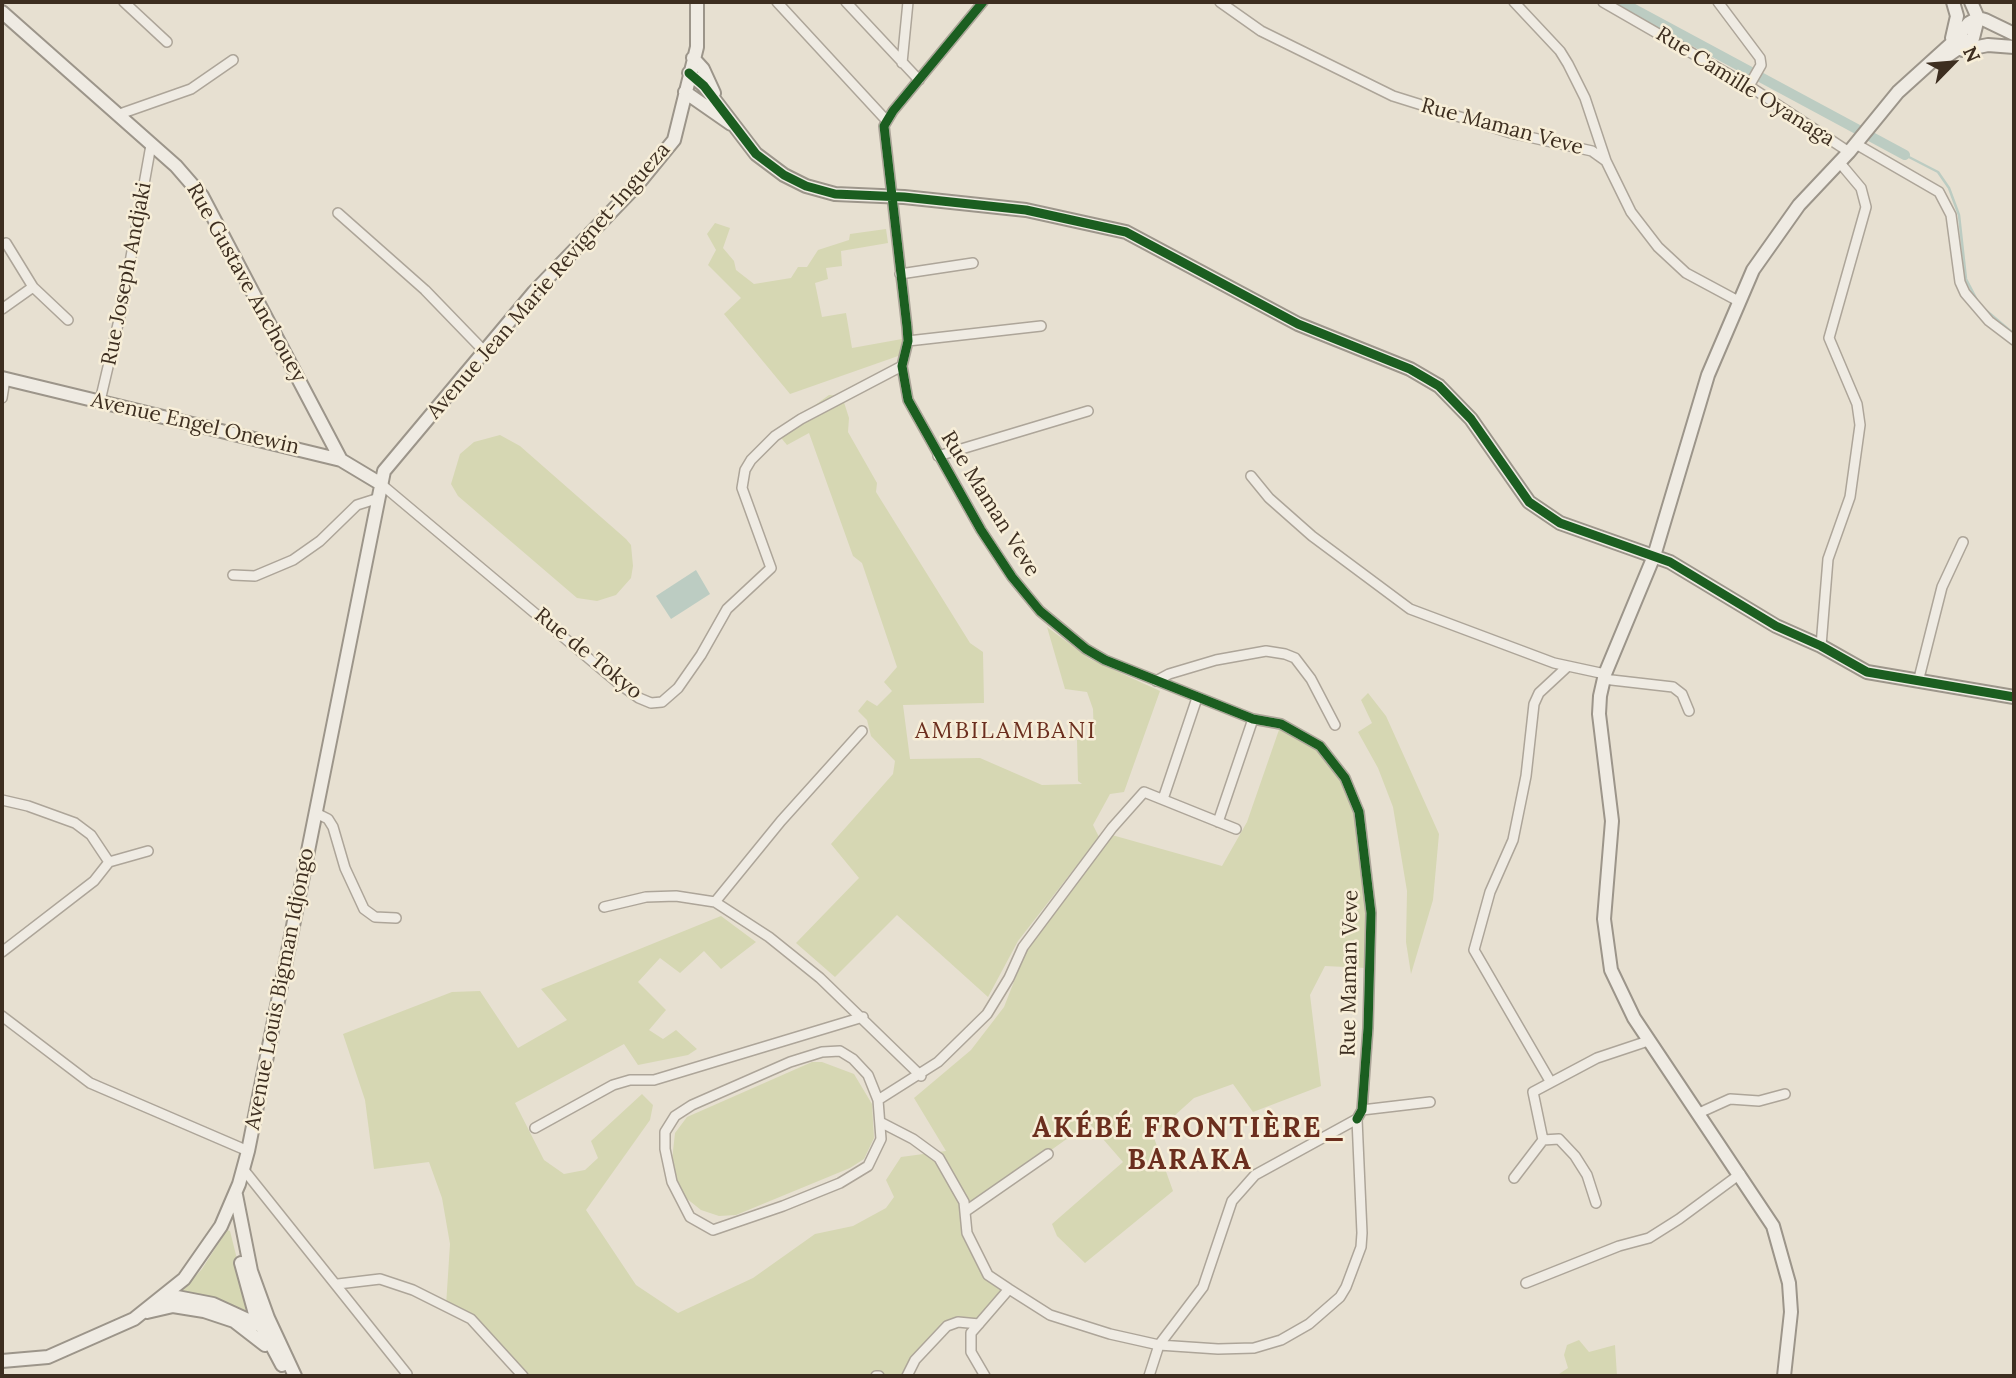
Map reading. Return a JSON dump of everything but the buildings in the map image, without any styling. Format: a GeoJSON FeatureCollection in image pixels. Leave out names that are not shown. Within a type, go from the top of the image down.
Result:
{"type":"FeatureCollection","features":[{"type":"Feature","properties":{"kind":"main road","name":"Avenue Jean Marie Revignet-Ingueza"},"geometry":{"type":"LineString","coordinates":[[380,491],[384,471],[398,453],[566,256],[661,158],[674,140],[697,47],[697,2]]}},
{"type":"Feature","properties":{"kind":"main road"},"geometry":{"type":"LineString","coordinates":[[1945,54],[1956,24],[1953,2]]}},
{"type":"Feature","properties":{"kind":"main road"},"geometry":{"type":"LineString","coordinates":[[1964,2],[2014,34]]}},
{"type":"Feature","properties":{"kind":"main road"},"geometry":{"type":"LineString","coordinates":[[1972,2],[1982,15],[2014,44]]}},
{"type":"Feature","properties":{"kind":"main road","name":"Rue Gustave Anchouey"},"geometry":{"type":"LineString","coordinates":[[2,12],[176,166],[202,196],[341,460]]}},
{"type":"Feature","properties":{"kind":"main road"},"geometry":{"type":"LineString","coordinates":[[1784,1376],[1791,1312],[1789,1283],[1773,1226],[1648,1041],[1621,995],[1605,946],[1604,919],[1612,821],[1599,714],[1604,676],[1654,556],[1708,374],[1753,270],[1799,205],[1840,163],[1918,73],[1973,38],[1982,15]]}},
{"type":"Feature","properties":{"kind":"main road"},"geometry":{"type":"LineString","coordinates":[[1982,15],[2014,27]]}},
{"type":"Feature","properties":{"kind":"main road"},"geometry":{"type":"LineString","coordinates":[[1945,54],[1980,46],[2014,44]]}},
{"type":"Feature","properties":{"kind":"main road"},"geometry":{"type":"LineString","coordinates":[[693,58],[706,74],[719,111]]}},
{"type":"Feature","properties":{"kind":"main road"},"geometry":{"type":"LineString","coordinates":[[690,73],[756,153],[784,175],[806,186],[835,194],[890,197],[1052,215],[1126,232],[1159,247],[1298,324],[1426,377],[1454,399],[1516,486],[1542,513],[1572,529],[1654,556],[1683,569],[1776,626],[1821,646],[1867,673],[2014,697]]}},
{"type":"Feature","properties":{"kind":"main road"},"geometry":{"type":"LineString","coordinates":[[685,92],[719,111]]}},
{"type":"Feature","properties":{"kind":"main road"},"geometry":{"type":"LineString","coordinates":[[684,106],[719,111]]}},
{"type":"Feature","properties":{"kind":"main road","name":"Avenue Engel Onewin"},"geometry":{"type":"LineString","coordinates":[[3,378],[341,460],[380,491]]}},
{"type":"Feature","properties":{"kind":"main road","name":"Avenue Louis Bigman Idjongo"},"geometry":{"type":"LineString","coordinates":[[2,1361],[48,1357],[117,1328],[143,1313],[196,1265],[236,1192],[248,1151],[380,491]]}},
{"type":"Feature","properties":{"kind":"main road"},"geometry":{"type":"LineString","coordinates":[[236,1192],[251,1271],[295,1376]]}},
{"type":"Feature","properties":{"kind":"main road"},"geometry":{"type":"LineString","coordinates":[[229,1208],[250,1297],[260,1325],[288,1376]]}},
{"type":"Feature","properties":{"kind":"main road"},"geometry":{"type":"LineString","coordinates":[[160,1299],[194,1299],[225,1308],[260,1325],[278,1340]]}},
{"type":"Feature","properties":{"kind":"main road"},"geometry":{"type":"LineString","coordinates":[[143,1313],[184,1306],[217,1315],[247,1329],[280,1362]]}},
{"type":"Feature","properties":{"kind":"street"},"geometry":{"type":"LineString","coordinates":[[124,2],[167,42]]}},
{"type":"Feature","properties":{"kind":"street"},"geometry":{"type":"LineString","coordinates":[[778,2],[886,120],[982,2]]}},
{"type":"Feature","properties":{"kind":"street"},"geometry":{"type":"LineString","coordinates":[[846,2],[919,80]]}},
{"type":"Feature","properties":{"kind":"street"},"geometry":{"type":"LineString","coordinates":[[902,63],[908,2]]}},
{"type":"Feature","properties":{"kind":"street","name":"Rue Maman Veve"},"geometry":{"type":"LineString","coordinates":[[1220,2],[1261,31],[1393,96],[1511,134],[1577,147],[1606,161],[1631,212],[1658,247],[1686,273],[1740,302]]}},
{"type":"Feature","properties":{"kind":"street"},"geometry":{"type":"LineString","coordinates":[[1514,2],[1560,51],[1568,64],[1585,98],[1606,161]]}},
{"type":"Feature","properties":{"kind":"street","name":"Rue Camille Oyanaga"},"geometry":{"type":"LineString","coordinates":[[1604,2],[1754,78],[1855,145],[1939,192],[1951,215],[1960,282],[1965,293],[1989,321],[2014,340]]}},
{"type":"Feature","properties":{"kind":"street"},"geometry":{"type":"LineString","coordinates":[[1718,2],[1760,58],[1754,78]]}},
{"type":"Feature","properties":{"kind":"street"},"geometry":{"type":"LineString","coordinates":[[117,115],[191,89],[233,60]]}},
{"type":"Feature","properties":{"kind":"street","name":"Rue Maman Veve"},"geometry":{"type":"LineString","coordinates":[[882,1123],[913,1139],[939,1158],[966,1211],[967,1233],[988,1275],[1060,1319],[1159,1345],[1218,1349],[1268,1345],[1309,1324],[1340,1297],[1354,1268],[1362,1233],[1360,1114],[1371,913],[1359,812],[1345,778],[1320,746],[1281,724],[1253,719],[1197,698],[1086,649],[1040,611],[1012,577],[938,456],[908,400],[902,366],[908,341],[890,197],[884,133],[886,120]]}},
{"type":"Feature","properties":{"kind":"street","name":"Rue Joseph Andjaki"},"geometry":{"type":"LineString","coordinates":[[100,401],[122,307],[151,145]]}},
{"type":"Feature","properties":{"kind":"street"},"geometry":{"type":"LineString","coordinates":[[1821,646],[1828,559],[1850,497],[1860,425],[1857,404],[1829,338],[1866,207],[1861,188],[1840,163]]}},
{"type":"Feature","properties":{"kind":"street"},"geometry":{"type":"LineString","coordinates":[[338,213],[425,290],[485,352]]}},
{"type":"Feature","properties":{"kind":"street"},"geometry":{"type":"LineString","coordinates":[[6,243],[33,287],[68,320]]}},
{"type":"Feature","properties":{"kind":"street"},"geometry":{"type":"LineString","coordinates":[[900,274],[973,262]]}},
{"type":"Feature","properties":{"kind":"street"},"geometry":{"type":"LineString","coordinates":[[2,309],[33,287]]}},
{"type":"Feature","properties":{"kind":"street"},"geometry":{"type":"LineString","coordinates":[[908,341],[1041,326]]}},
{"type":"Feature","properties":{"kind":"street","name":"Rue de Tokyo"},"geometry":{"type":"LineString","coordinates":[[380,491],[618,683],[639,698],[651,703],[662,702],[678,688],[701,655],[727,609],[771,568],[742,488],[745,470],[751,460],[775,436],[801,419],[902,366]]}},
{"type":"Feature","properties":{"kind":"street"},"geometry":{"type":"LineString","coordinates":[[2,398],[3,378]]}},
{"type":"Feature","properties":{"kind":"street"},"geometry":{"type":"LineString","coordinates":[[938,456],[1088,411]]}},
{"type":"Feature","properties":{"kind":"street"},"geometry":{"type":"LineString","coordinates":[[1251,476],[1269,498],[1312,536],[1410,609],[1567,667],[1673,687],[1682,694],[1689,711]]}},
{"type":"Feature","properties":{"kind":"street"},"geometry":{"type":"LineString","coordinates":[[233,575],[255,576],[293,560],[320,541],[357,505],[380,491]]}},
{"type":"Feature","properties":{"kind":"street"},"geometry":{"type":"LineString","coordinates":[[1918,682],[1942,587],[1963,542]]}},
{"type":"Feature","properties":{"kind":"street"},"geometry":{"type":"LineString","coordinates":[[1156,681],[1169,674],[1232,656],[1266,652],[1285,654],[1295,658],[1311,679],[1335,725]]}},
{"type":"Feature","properties":{"kind":"street"},"geometry":{"type":"LineString","coordinates":[[1550,1081],[1474,950],[1490,892],[1513,840],[1526,776],[1534,704],[1539,693],[1567,667]]}},
{"type":"Feature","properties":{"kind":"street"},"geometry":{"type":"LineString","coordinates":[[1163,799],[1197,698]]}},
{"type":"Feature","properties":{"kind":"street"},"geometry":{"type":"LineString","coordinates":[[1218,822],[1253,719]]}},
{"type":"Feature","properties":{"kind":"street"},"geometry":{"type":"LineString","coordinates":[[715,902],[781,821],[862,731]]}},
{"type":"Feature","properties":{"kind":"street"},"geometry":{"type":"LineString","coordinates":[[878,1100],[921,1076],[987,1014],[1009,978],[1023,947],[1112,828],[1144,792],[1236,830]]}},
{"type":"Feature","properties":{"kind":"street"},"geometry":{"type":"LineString","coordinates":[[2,800],[75,823],[91,835],[109,862]]}},
{"type":"Feature","properties":{"kind":"street"},"geometry":{"type":"LineString","coordinates":[[316,813],[328,819],[333,827],[345,868],[365,909],[375,917],[396,918]]}},
{"type":"Feature","properties":{"kind":"street"},"geometry":{"type":"LineString","coordinates":[[2,952],[94,881],[109,862],[148,851]]}},
{"type":"Feature","properties":{"kind":"street"},"geometry":{"type":"LineString","coordinates":[[604,907],[646,897],[676,896],[715,902],[769,937],[863,1017],[921,1076]]}},
{"type":"Feature","properties":{"kind":"street"},"geometry":{"type":"LineString","coordinates":[[2,1016],[90,1083],[248,1151]]}},
{"type":"Feature","properties":{"kind":"street"},"geometry":{"type":"LineString","coordinates":[[535,1128],[613,1085],[654,1080],[863,1017]]}},
{"type":"Feature","properties":{"kind":"street"},"geometry":{"type":"LineString","coordinates":[[1514,1178],[1543,1140],[1540,1117],[1532,1093],[1597,1058],[1648,1041]]}},
{"type":"Feature","properties":{"kind":"street"},"geometry":{"type":"LineString","coordinates":[[840,1051],[853,1059],[868,1075],[878,1100],[882,1123],[875,1157],[856,1175],[744,1221],[713,1230],[690,1217],[672,1182],[665,1149],[667,1128],[679,1112],[790,1062],[822,1052],[840,1051]]}},
{"type":"Feature","properties":{"kind":"street"},"geometry":{"type":"LineString","coordinates":[[1699,1114],[1730,1099],[1759,1101],[1785,1094]]}},
{"type":"Feature","properties":{"kind":"street"},"geometry":{"type":"LineString","coordinates":[[1149,1376],[1159,1345],[1203,1287],[1227,1211],[1246,1184],[1289,1155],[1360,1114],[1430,1102]]}},
{"type":"Feature","properties":{"kind":"street"},"geometry":{"type":"LineString","coordinates":[[1543,1140],[1559,1139],[1575,1156],[1587,1175],[1596,1203]]}},
{"type":"Feature","properties":{"kind":"street"},"geometry":{"type":"LineString","coordinates":[[966,1211],[1048,1154]]}},
{"type":"Feature","properties":{"kind":"street"},"geometry":{"type":"LineString","coordinates":[[244,1170],[338,1284],[407,1374]]}},
{"type":"Feature","properties":{"kind":"street"},"geometry":{"type":"LineString","coordinates":[[1526,1283],[1619,1246],[1649,1238],[1740,1174]]}},
{"type":"Feature","properties":{"kind":"street"},"geometry":{"type":"LineString","coordinates":[[338,1284],[380,1279],[414,1290],[471,1319],[523,1376]]}},
{"type":"Feature","properties":{"kind":"street"},"geometry":{"type":"LineString","coordinates":[[985,1376],[970,1345],[971,1333],[1009,1289]]}},
{"type":"Feature","properties":{"kind":"street"},"geometry":{"type":"LineString","coordinates":[[907,1376],[915,1360],[947,1326],[958,1322],[979,1324]]}},
{"type":"Feature","properties":{"kind":"green space"},"geometry":{"type":"Polygon","coordinates":[[[715,223],[730,228],[723,248],[734,261],[736,270],[754,284],[791,278],[798,267],[807,267],[818,250],[849,240],[850,234],[886,229],[888,243],[841,251],[842,266],[826,268],[828,279],[815,283],[822,317],[846,313],[852,348],[902,339],[901,355],[790,394],[724,314],[741,298],[708,265],[716,250],[707,234],[715,223]]]}},
{"type":"Feature","properties":{"kind":"green space"},"geometry":{"type":"Polygon","coordinates":[[[829,395],[842,396],[849,418],[848,432],[877,483],[876,492],[970,643],[983,652],[984,703],[903,705],[910,759],[980,758],[1042,785],[1082,784],[1078,781],[1077,740],[1094,738],[1093,709],[1087,692],[1065,689],[1047,627],[1090,659],[1160,691],[1124,792],[1110,794],[1093,825],[1099,837],[1018,941],[988,997],[897,915],[835,977],[796,943],[859,878],[831,844],[893,774],[895,761],[871,736],[867,720],[858,711],[867,700],[877,706],[892,691],[884,682],[897,667],[862,563],[853,556],[809,433],[787,445],[777,433],[829,395]]]}},
{"type":"Feature","properties":{"kind":"green space"},"geometry":{"type":"Polygon","coordinates":[[[500,435],[520,446],[631,545],[631,578],[616,595],[597,601],[577,598],[458,496],[451,484],[460,454],[474,442],[500,435]]]}},
{"type":"Feature","properties":{"kind":"green space"},"geometry":{"type":"Polygon","coordinates":[[[1368,693],[1386,716],[1439,834],[1433,900],[1411,974],[1406,942],[1407,891],[1393,807],[1378,768],[1358,732],[1372,723],[1361,700],[1368,693]]]}},
{"type":"Feature","properties":{"kind":"green space"},"geometry":{"type":"Polygon","coordinates":[[[1281,724],[1320,746],[1345,778],[1359,812],[1369,883],[1366,968],[1325,966],[1310,995],[1321,1086],[1253,1112],[1233,1084],[1194,1098],[1153,1135],[1173,1191],[1085,1263],[1057,1236],[1052,1224],[1123,1162],[1089,1123],[966,1211],[967,1233],[988,1275],[1009,1289],[979,1324],[947,1326],[907,1376],[523,1376],[471,1319],[446,1306],[450,1244],[442,1198],[429,1162],[374,1169],[365,1100],[343,1034],[452,992],[480,991],[518,1048],[567,1020],[541,989],[721,916],[756,942],[721,969],[704,951],[680,973],[660,958],[638,982],[666,1010],[649,1030],[663,1039],[676,1030],[697,1049],[688,1055],[638,1065],[624,1044],[515,1103],[544,1160],[564,1174],[585,1170],[598,1158],[591,1141],[642,1094],[653,1105],[650,1120],[586,1210],[636,1285],[678,1313],[753,1278],[815,1234],[853,1226],[886,1208],[894,1197],[886,1180],[901,1157],[946,1151],[914,1098],[971,1050],[1004,1007],[1026,951],[1112,835],[1222,866],[1247,822],[1281,724]]]}},
{"type":"Feature","properties":{"kind":"green space"},"geometry":{"type":"Polygon","coordinates":[[[812,1062],[822,1062],[854,1074],[872,1104],[874,1138],[864,1159],[850,1168],[736,1215],[719,1216],[701,1210],[686,1198],[676,1179],[672,1160],[675,1133],[687,1117],[812,1062]]]}},
{"type":"Feature","properties":{"kind":"green space"},"geometry":{"type":"Polygon","coordinates":[[[227,1230],[230,1231],[251,1315],[182,1291],[202,1269],[227,1230]]]}},
{"type":"Feature","properties":{"kind":"green space"},"geometry":{"type":"Polygon","coordinates":[[[1579,1340],[1589,1352],[1615,1345],[1617,1376],[1556,1376],[1568,1368],[1564,1355],[1567,1345],[1579,1340]]]}},
{"type":"Feature","properties":{"kind":"shaded area"},"geometry":{"type":"Polygon","coordinates":[[[696,570],[710,594],[671,619],[656,596],[696,570]]]}},
{"type":"Feature","properties":{"kind":"waterway"},"geometry":{"type":"LineString","coordinates":[[1621,2],[1905,155]]}},
{"type":"Feature","properties":{"kind":"waterway"},"geometry":{"type":"LineString","coordinates":[[1905,155],[1938,172],[1949,188],[1959,215],[1966,279],[1978,302]]}},
{"type":"Feature","properties":{"kind":"waterway"},"geometry":{"type":"LineString","coordinates":[[1982,307],[2014,334]]}},
{"type":"Feature","properties":{"kind":"cycle path"},"geometry":{"type":"LineString","coordinates":[[983,2],[893,111],[884,126],[907,327],[908,341],[902,366],[908,400],[981,530],[1012,577],[1040,611],[1086,649],[1105,660],[1253,719],[1281,724],[1320,746],[1345,778],[1359,812],[1371,913],[1368,1028],[1362,1110],[1357,1119]]}},
{"type":"Feature","properties":{"kind":"cycle path"},"geometry":{"type":"LineString","coordinates":[[689,73],[704,86],[756,154],[784,175],[806,186],[835,194],[904,197],[1026,210],[1126,232],[1298,324],[1410,369],[1439,386],[1471,419],[1529,502],[1560,523],[1670,562],[1776,626],[1821,646],[1867,672],[2014,697]]}},
{"type":"Feature","properties":{"kind":"district","name":"AMBILAMBANI"},"geometry":{"type":"Point","coordinates":[1006,731]}},
{"type":"Feature","properties":{"kind":"district","name":"AKÉBÉ FRONTIÈRE_ BARAKA"},"geometry":{"type":"Point","coordinates":[1190,1145]}}]}
